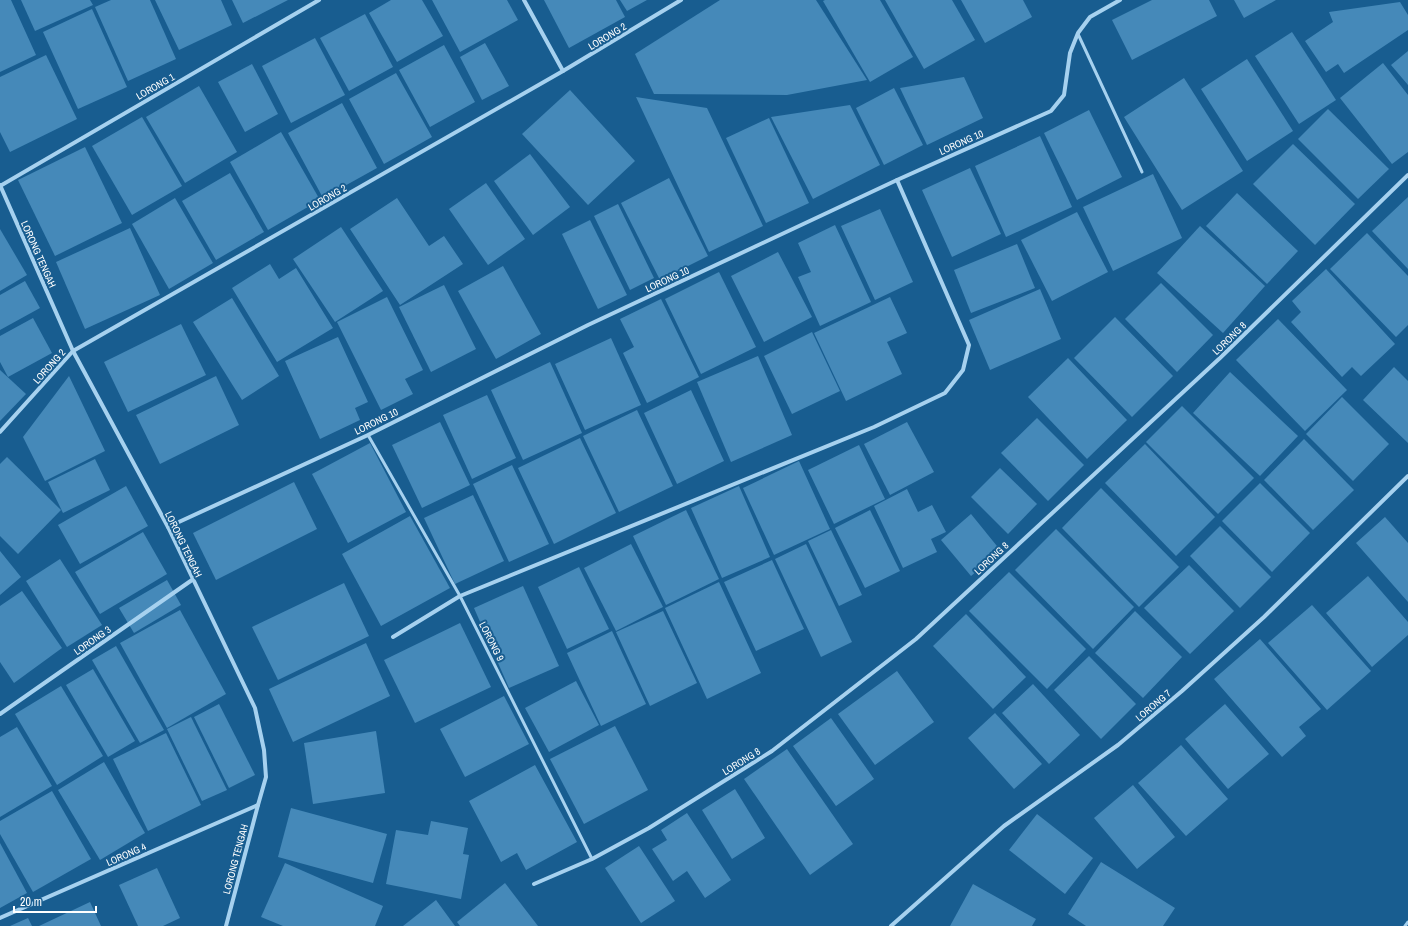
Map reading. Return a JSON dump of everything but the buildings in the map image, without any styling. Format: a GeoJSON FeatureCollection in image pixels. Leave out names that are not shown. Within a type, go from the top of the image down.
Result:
{"type":"FeatureCollection","features":[{"type":"Feature","properties":{"kind":"street","name":"LORONG 1"},"geometry":{"type":"LineString","coordinates":[[0,186],[319,0]]}},
{"type":"Feature","properties":{"kind":"street"},"geometry":{"type":"LineString","coordinates":[[524,0],[564,71]]}},
{"type":"Feature","properties":{"kind":"street","name":"LORONG 2"},"geometry":{"type":"LineString","coordinates":[[0,432],[73,351],[564,71],[681,0]]}},
{"type":"Feature","properties":{"kind":"street","name":"LORONG 10"},"geometry":{"type":"LineString","coordinates":[[168,527],[368,435],[588,325],[897,180],[1051,111],[1064,95],[1070,53],[1078,33],[1090,17],[1120,0]]}},
{"type":"Feature","properties":{"kind":"street","name":"LORONG 8"},"geometry":{"type":"LineString","coordinates":[[534,884],[592,859],[649,828],[772,751],[916,639],[1220,358],[1408,175]]}},
{"type":"Feature","properties":{"kind":"street"},"geometry":{"type":"LineString","coordinates":[[393,637],[460,596],[874,427],[945,393],[963,370],[969,345],[897,180]]}},
{"type":"Feature","properties":{"kind":"street","name":"LORONG TENGAH"},"geometry":{"type":"LineString","coordinates":[[0,186],[73,351],[168,527],[192,580],[255,708],[264,750],[266,777],[226,926]]}},
{"type":"Feature","properties":{"kind":"street","name":"LORONG 7"},"geometry":{"type":"LineString","coordinates":[[891,926],[1004,826],[1118,745],[1176,696],[1264,617],[1408,476]]}},
{"type":"Feature","properties":{"kind":"street","name":"LORONG 3"},"geometry":{"type":"LineString","coordinates":[[0,714],[192,580]]}},
{"type":"Feature","properties":{"kind":"street","name":"LORONG 4"},"geometry":{"type":"LineString","coordinates":[[0,918],[258,805]]}},
{"type":"Feature","properties":{"kind":"lane"},"geometry":{"type":"LineString","coordinates":[[1078,33],[1142,172]]}},
{"type":"Feature","properties":{"kind":"lane","name":"LORONG 9"},"geometry":{"type":"LineString","coordinates":[[368,435],[460,596],[592,859]]}},
{"type":"Feature","properties":{"kind":"lane"},"geometry":{"type":"LineString","coordinates":[[1405,926],[1408,922]]}}]}
